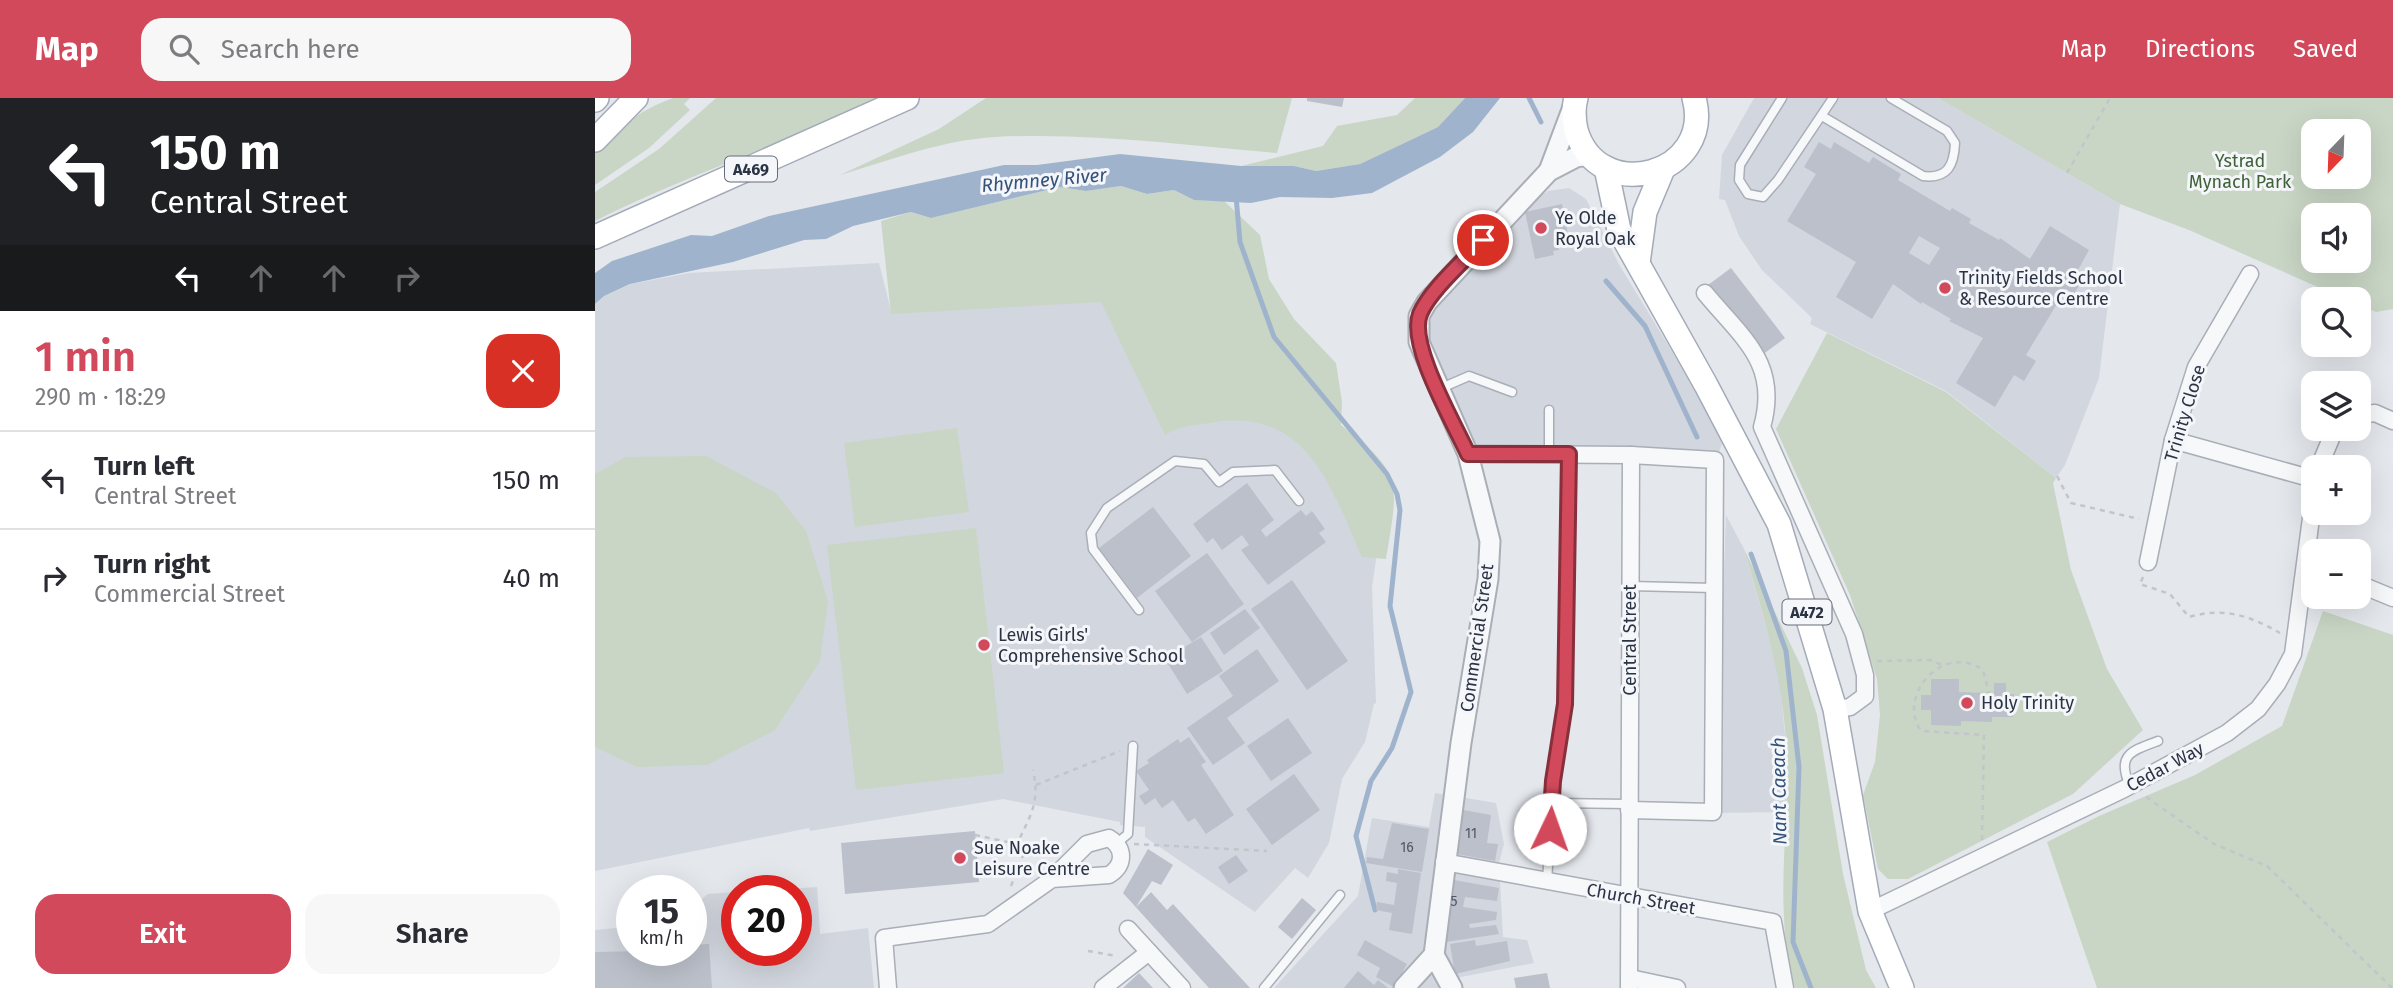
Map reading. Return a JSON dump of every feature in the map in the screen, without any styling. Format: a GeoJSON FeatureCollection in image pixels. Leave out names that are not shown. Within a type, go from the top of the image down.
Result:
{"type":"FeatureCollection","features":[{"type":"Feature","properties":{"kind":"main road"},"geometry":{"type":"LineString","coordinates":[[599,131],[636,98]]}},
{"type":"Feature","properties":{"kind":"main road","name":"A469"},"geometry":{"type":"LineString","coordinates":[[595,237],[907,98]]}},
{"type":"Feature","properties":{"kind":"main road"},"geometry":{"type":"LineString","coordinates":[[1576,101],[1574,122],[1579,139],[1597,161],[1625,175],[1644,175],[1663,169],[1679,157],[1691,141],[1696,121],[1694,98]]}},
{"type":"Feature","properties":{"kind":"main road","name":"A472"},"geometry":{"type":"LineString","coordinates":[[1597,161],[1619,230],[1779,524],[1835,709],[1870,911],[1902,988]]}},
{"type":"Feature","properties":{"kind":"main road"},"geometry":{"type":"LineString","coordinates":[[1639,263],[1645,212],[1663,169]]}},
{"type":"Feature","properties":{"kind":"street","name":"Commercial Street"},"geometry":{"type":"LineString","coordinates":[[1549,172],[1576,101]]}},
{"type":"Feature","properties":{"kind":"street","name":"Commercial Street"},"geometry":{"type":"LineString","coordinates":[[1434,955],[1444,862],[1488,579],[1490,541],[1486,516],[1468,454],[1419,342],[1419,316],[1427,302],[1549,172],[1576,157],[1597,161]]}},
{"type":"Feature","properties":{"kind":"street","name":"Trinity Close"},"geometry":{"type":"LineString","coordinates":[[2148,562],[2173,440],[2196,367],[2250,274]]}},
{"type":"Feature","properties":{"kind":"street"},"geometry":{"type":"LineString","coordinates":[[1705,293],[1762,363],[1767,387],[1767,410],[1762,427],[1854,634],[1865,696],[1850,707],[1835,709]]}},
{"type":"Feature","properties":{"kind":"street"},"geometry":{"type":"LineString","coordinates":[[2371,414],[2393,421]]}},
{"type":"Feature","properties":{"kind":"street"},"geometry":{"type":"LineString","coordinates":[[2173,440],[2301,476]]}},
{"type":"Feature","properties":{"kind":"street"},"geometry":{"type":"LineString","coordinates":[[1468,454],[1631,455],[1715,460],[1713,812],[1629,807]]}},
{"type":"Feature","properties":{"kind":"street","name":"Central Street"},"geometry":{"type":"LineString","coordinates":[[1630,983],[1631,455]]}},
{"type":"Feature","properties":{"kind":"street"},"geometry":{"type":"LineString","coordinates":[[2371,589],[2393,598]]}},
{"type":"Feature","properties":{"kind":"street","name":"Cedar Way"},"geometry":{"type":"LineString","coordinates":[[1870,911],[2130,786],[2244,722],[2277,684],[2293,654],[2301,609]]}},
{"type":"Feature","properties":{"kind":"street"},"geometry":{"type":"LineString","coordinates":[[888,988],[884,938],[988,924],[1052,879],[1087,844],[1103,838],[1117,844],[1122,859],[1116,870],[1109,875],[1052,879]]}},
{"type":"Feature","properties":{"kind":"street","name":"Church Street"},"geometry":{"type":"LineString","coordinates":[[1444,862],[1773,922],[1785,988]]}},
{"type":"Feature","properties":{"kind":"street"},"geometry":{"type":"LineString","coordinates":[[1128,929],[1182,988]]}},
{"type":"Feature","properties":{"kind":"street"},"geometry":{"type":"LineString","coordinates":[[1103,988],[1149,952]]}},
{"type":"Feature","properties":{"kind":"street"},"geometry":{"type":"LineString","coordinates":[[1404,988],[1434,955],[1453,988]]}},
{"type":"Feature","properties":{"kind":"street"},"geometry":{"type":"LineString","coordinates":[[1630,983],[1677,988]]}},
{"type":"Feature","properties":{"kind":"lane"},"geometry":{"type":"LineString","coordinates":[[1782,98],[1740,165],[1739,180],[1748,194],[1763,197],[1779,180],[1833,98]]}},
{"type":"Feature","properties":{"kind":"lane"},"geometry":{"type":"LineString","coordinates":[[1822,116],[1923,176],[1936,177],[1945,173],[1954,162],[1955,143],[1947,131],[1891,98]]}},
{"type":"Feature","properties":{"kind":"lane"},"geometry":{"type":"LineString","coordinates":[[1439,389],[1469,376],[1512,392]]}},
{"type":"Feature","properties":{"kind":"lane"},"geometry":{"type":"LineString","coordinates":[[1549,410],[1549,454]]}},
{"type":"Feature","properties":{"kind":"lane"},"geometry":{"type":"LineString","coordinates":[[1548,881],[1552,803],[1565,704],[1569,454]]}},
{"type":"Feature","properties":{"kind":"lane"},"geometry":{"type":"LineString","coordinates":[[1139,610],[1093,549],[1091,533],[1107,508],[1175,461],[1204,464],[1219,482],[1233,472],[1275,470],[1299,501]]}},
{"type":"Feature","properties":{"kind":"lane"},"geometry":{"type":"LineString","coordinates":[[1630,586],[1714,588]]}},
{"type":"Feature","properties":{"kind":"lane"},"geometry":{"type":"LineString","coordinates":[[2130,786],[2123,763],[2135,751],[2158,741]]}},
{"type":"Feature","properties":{"kind":"lane"},"geometry":{"type":"LineString","coordinates":[[1117,844],[1128,834],[1133,746]]}},
{"type":"Feature","properties":{"kind":"lane"},"geometry":{"type":"LineString","coordinates":[[1552,803],[1629,807]]}},
{"type":"Feature","properties":{"kind":"lane"},"geometry":{"type":"LineString","coordinates":[[1264,988],[1340,895]]}},
{"type":"Feature","properties":{"kind":"path"},"geometry":{"type":"LineString","coordinates":[[2067,173],[2110,98]]}},
{"type":"Feature","properties":{"kind":"path"},"geometry":{"type":"LineString","coordinates":[[2057,476],[2071,503],[2156,523]]}},
{"type":"Feature","properties":{"kind":"path"},"geometry":{"type":"LineString","coordinates":[[2148,562],[2140,584],[2170,594],[2189,617],[2213,610],[2234,612],[2295,642]]}},
{"type":"Feature","properties":{"kind":"path"},"geometry":{"type":"LineString","coordinates":[[1861,662],[1930,660],[1942,665]]}},
{"type":"Feature","properties":{"kind":"path"},"geometry":{"type":"LineString","coordinates":[[1982,858],[1985,735],[1921,731],[1914,721],[1919,693],[1932,672],[1942,665],[1953,661],[1970,661],[1983,670],[1989,693]]}},
{"type":"Feature","properties":{"kind":"path"},"geometry":{"type":"LineString","coordinates":[[1036,785],[1133,746]]}},
{"type":"Feature","properties":{"kind":"path"},"geometry":{"type":"LineString","coordinates":[[1017,844],[1035,806],[1036,785],[1033,770]]}},
{"type":"Feature","properties":{"kind":"path"},"geometry":{"type":"LineString","coordinates":[[2130,786],[2214,844],[2267,866],[2392,988]]}},
{"type":"Feature","properties":{"kind":"path"},"geometry":{"type":"LineString","coordinates":[[975,835],[1017,844],[1025,850],[1010,885],[1019,902]]}},
{"type":"Feature","properties":{"kind":"path"},"geometry":{"type":"LineString","coordinates":[[1117,844],[1267,851]]}},
{"type":"Feature","properties":{"kind":"path"},"geometry":{"type":"LineString","coordinates":[[1088,951],[1110,954]]}},
{"type":"Feature","properties":{"kind":"shaded area","name":"Trinity Fields School & Resource Centre"},"geometry":{"type":"Polygon","coordinates":[[[1754,98],[1938,98],[2120,204],[2099,378],[2065,465],[2056,478],[1946,391],[1810,324],[1812,318],[1762,270],[1739,236],[1725,200],[1719,199],[1722,155],[1754,98]]]}},
{"type":"Feature","properties":{"kind":"shaded area"},"geometry":{"type":"Polygon","coordinates":[[[1569,188],[1586,199],[1620,266],[1724,437],[1717,458],[1476,454],[1435,357],[1429,336],[1431,315],[1440,299],[1538,198],[1548,191],[1569,188]]]}},
{"type":"Feature","properties":{"kind":"shaded area","name":"Lewis Girls' Comprehensive School"},"geometry":{"type":"Polygon","coordinates":[[[879,263],[891,311],[1119,275],[1281,371],[1377,553],[1372,587],[1376,703],[1365,742],[1342,779],[1329,843],[1308,878],[1295,868],[1255,912],[1145,837],[1145,827],[1120,825],[1120,822],[1003,799],[810,831],[809,828],[595,871],[595,304],[604,296],[631,284],[689,273],[879,263]]]}},
{"type":"Feature","properties":{"kind":"shaded area"},"geometry":{"type":"Polygon","coordinates":[[[1726,515],[1744,549],[1779,672],[1786,746],[1786,812],[1716,813],[1726,515]]]}},
{"type":"Feature","properties":{"kind":"shaded area"},"geometry":{"type":"Polygon","coordinates":[[[1435,793],[1496,803],[1504,844],[1499,863],[1503,937],[1527,940],[1534,963],[1440,981],[1442,988],[1274,988],[1358,896],[1372,818],[1429,827],[1435,793]]]}},
{"type":"Feature","properties":{"kind":"shaded area"},"geometry":{"type":"Polygon","coordinates":[[[812,887],[817,887],[820,934],[868,928],[874,988],[595,988],[595,930],[616,928],[616,966],[707,966],[708,894],[721,893],[721,966],[812,966],[812,887]]]}},
{"type":"Feature","properties":{"kind":"green space"},"geometry":{"type":"Polygon","coordinates":[[[673,98],[690,98],[684,104],[690,110],[649,148],[595,185],[595,153],[639,114],[673,98]]]}},
{"type":"Feature","properties":{"kind":"green space"},"geometry":{"type":"Polygon","coordinates":[[[716,98],[876,98],[595,221],[595,192],[659,149],[716,98]]]}},
{"type":"Feature","properties":{"kind":"green space"},"geometry":{"type":"Polygon","coordinates":[[[986,98],[1292,98],[1277,153],[1101,138],[995,137],[936,146],[840,175],[939,129],[986,98]]]}},
{"type":"Feature","properties":{"kind":"green space"},"geometry":{"type":"Polygon","coordinates":[[[1415,98],[1465,98],[1438,127],[1360,164],[1316,171],[1294,166],[1241,166],[1323,146],[1337,126],[1397,115],[1415,98]]]}},
{"type":"Feature","properties":{"kind":"green space","name":"Ystrad Mynach Park"},"geometry":{"type":"Polygon","coordinates":[[[1938,98],[2393,98],[2393,309],[2376,312],[2371,310],[2371,287],[2318,287],[2189,230],[2120,204],[1938,98]]]}},
{"type":"Feature","properties":{"kind":"green space"},"geometry":{"type":"Polygon","coordinates":[[[1121,186],[1147,194],[1174,190],[1194,200],[1224,201],[1260,235],[1269,279],[1294,319],[1336,363],[1342,402],[1341,425],[1377,456],[1387,469],[1394,497],[1386,559],[1362,557],[1339,505],[1312,459],[1294,441],[1273,428],[1247,421],[1216,422],[1183,427],[1165,435],[1101,302],[891,314],[881,221],[911,212],[931,218],[1060,187],[1086,191],[1121,186]]]}},
{"type":"Feature","properties":{"kind":"green space"},"geometry":{"type":"Polygon","coordinates":[[[1827,333],[1946,392],[2056,478],[2053,483],[2071,570],[2107,669],[2143,730],[2073,794],[1908,879],[1888,879],[1878,869],[1863,795],[1875,762],[1880,715],[1877,679],[1850,595],[1776,429],[1827,333]]]}},
{"type":"Feature","properties":{"kind":"green space"},"geometry":{"type":"Polygon","coordinates":[[[957,428],[969,512],[855,527],[844,443],[957,428]]]}},
{"type":"Feature","properties":{"kind":"green space"},"geometry":{"type":"Polygon","coordinates":[[[706,456],[776,493],[806,531],[828,601],[820,661],[775,730],[707,765],[637,767],[595,747],[595,474],[626,457],[706,456]]]}},
{"type":"Feature","properties":{"kind":"green space"},"geometry":{"type":"Polygon","coordinates":[[[976,528],[1004,773],[856,790],[827,545],[976,528]]]}},
{"type":"Feature","properties":{"kind":"green space"},"geometry":{"type":"Polygon","coordinates":[[[1744,549],[1802,668],[1817,715],[1843,874],[1866,970],[1876,988],[1795,988],[1788,958],[1783,898],[1787,776],[1784,719],[1771,646],[1744,549]]]}},
{"type":"Feature","properties":{"kind":"green space"},"geometry":{"type":"Polygon","coordinates":[[[2323,611],[2393,635],[2393,988],[2097,988],[2047,842],[2099,816],[2195,775],[2282,726],[2323,611]]]}},
{"type":"Feature","properties":{"kind":"water","name":"Rhymney River"},"geometry":{"type":"Polygon","coordinates":[[[1465,98],[1500,98],[1473,132],[1440,157],[1372,193],[1332,198],[1280,197],[1251,203],[1194,200],[1174,190],[1147,194],[1121,186],[1086,191],[1060,187],[931,218],[911,212],[853,226],[826,239],[804,240],[733,262],[630,284],[604,296],[595,304],[595,273],[612,261],[691,235],[712,236],[769,216],[1004,165],[1037,165],[1120,154],[1241,166],[1294,166],[1316,171],[1360,164],[1438,127],[1465,98]]]}},
{"type":"Feature","properties":{"kind":"building"},"geometry":{"type":"Polygon","coordinates":[[[1307,98],[1344,98],[1342,107],[1307,101],[1307,98]]]}},
{"type":"Feature","properties":{"kind":"building"},"geometry":{"type":"Polygon","coordinates":[[[1819,142],[1831,149],[1834,142],[1869,163],[1873,157],[1901,174],[1898,180],[1950,211],[1952,208],[1971,219],[1969,223],[1999,240],[2000,238],[2030,259],[2050,226],[2089,250],[2078,270],[2086,274],[2074,294],[2066,289],[2026,355],[2036,361],[2024,381],[2014,375],[1995,407],[1956,383],[1983,338],[1949,321],[1951,319],[1922,302],[1921,304],[1893,284],[1872,319],[1836,297],[1856,262],[1787,221],[1816,174],[1804,167],[1819,142]],[[1919,236],[1909,253],[1929,265],[1940,248],[1919,236]]]}},
{"type":"Feature","properties":{"kind":"building"},"geometry":{"type":"Polygon","coordinates":[[[1562,204],[1568,235],[1556,237],[1559,250],[1553,251],[1554,255],[1535,259],[1525,212],[1562,204]]]}},
{"type":"Feature","properties":{"kind":"building"},"geometry":{"type":"Polygon","coordinates":[[[1731,268],[1785,338],[1762,355],[1708,285],[1731,268]]]}},
{"type":"Feature","properties":{"kind":"building"},"geometry":{"type":"Polygon","coordinates":[[[1247,483],[1274,520],[1261,530],[1266,537],[1301,510],[1306,516],[1312,511],[1325,529],[1319,533],[1326,542],[1268,585],[1241,550],[1249,545],[1242,535],[1222,550],[1213,538],[1207,543],[1193,524],[1247,483]]]}},
{"type":"Feature","properties":{"kind":"building"},"geometry":{"type":"Polygon","coordinates":[[[1153,507],[1191,556],[1137,598],[1099,548],[1153,507]]]}},
{"type":"Feature","properties":{"kind":"building"},"geometry":{"type":"Polygon","coordinates":[[[1207,553],[1244,604],[1192,642],[1155,591],[1207,553]]]}},
{"type":"Feature","properties":{"kind":"building"},"geometry":{"type":"Polygon","coordinates":[[[1292,580],[1348,661],[1307,690],[1251,609],[1292,580]]]}},
{"type":"Feature","properties":{"kind":"building"},"geometry":{"type":"Polygon","coordinates":[[[1245,609],[1260,628],[1224,655],[1210,633],[1245,609]]]}},
{"type":"Feature","properties":{"kind":"building"},"geometry":{"type":"Polygon","coordinates":[[[1201,637],[1223,671],[1187,694],[1165,659],[1201,637]]]}},
{"type":"Feature","properties":{"kind":"building"},"geometry":{"type":"Polygon","coordinates":[[[1257,649],[1279,681],[1227,718],[1245,743],[1213,765],[1187,728],[1233,696],[1219,676],[1257,649]]]}},
{"type":"Feature","properties":{"kind":"building","name":"Holy Trinity"},"geometry":{"type":"Polygon","coordinates":[[[1931,679],[1959,679],[1959,692],[1994,693],[1994,683],[2006,683],[2006,694],[2014,694],[2013,717],[1992,717],[1992,722],[1961,721],[1961,726],[1931,725],[1931,710],[1921,710],[1921,695],[1931,695],[1931,679]]]}},
{"type":"Feature","properties":{"kind":"building"},"geometry":{"type":"Polygon","coordinates":[[[1288,718],[1312,753],[1271,781],[1247,746],[1288,718]]]}},
{"type":"Feature","properties":{"kind":"building"},"geometry":{"type":"Polygon","coordinates":[[[1189,737],[1206,762],[1201,765],[1234,815],[1206,834],[1195,818],[1188,822],[1173,800],[1162,808],[1155,798],[1145,805],[1139,796],[1149,790],[1136,771],[1178,739],[1180,743],[1189,737]]]}},
{"type":"Feature","properties":{"kind":"building"},"geometry":{"type":"Polygon","coordinates":[[[1294,774],[1320,810],[1272,845],[1246,809],[1294,774]]]}},
{"type":"Feature","properties":{"kind":"building"},"geometry":{"type":"Polygon","coordinates":[[[1458,809],[1491,815],[1487,843],[1498,844],[1495,861],[1451,853],[1458,809]]]}},
{"type":"Feature","properties":{"kind":"building"},"geometry":{"type":"Polygon","coordinates":[[[1392,823],[1429,829],[1422,872],[1366,863],[1367,857],[1383,859],[1392,823]]]}},
{"type":"Feature","properties":{"kind":"building"},"geometry":{"type":"Polygon","coordinates":[[[975,831],[979,882],[845,894],[841,843],[975,831]]]}},
{"type":"Feature","properties":{"kind":"building"},"geometry":{"type":"Polygon","coordinates":[[[1148,849],[1173,865],[1161,885],[1152,881],[1136,907],[1151,892],[1167,910],[1173,904],[1250,988],[1209,988],[1123,893],[1148,849]]]}},
{"type":"Feature","properties":{"kind":"building"},"geometry":{"type":"Polygon","coordinates":[[[1236,855],[1248,871],[1229,884],[1218,867],[1236,855]]]}},
{"type":"Feature","properties":{"kind":"building"},"geometry":{"type":"Polygon","coordinates":[[[1398,869],[1421,873],[1412,934],[1389,930],[1392,913],[1376,910],[1377,902],[1394,905],[1397,883],[1386,881],[1387,872],[1398,874],[1398,869]]]}},
{"type":"Feature","properties":{"kind":"building"},"geometry":{"type":"Polygon","coordinates":[[[1448,879],[1499,888],[1497,901],[1465,897],[1463,907],[1497,912],[1496,920],[1469,924],[1470,928],[1496,925],[1499,934],[1446,942],[1444,926],[1448,879]]]}},
{"type":"Feature","properties":{"kind":"building"},"geometry":{"type":"Polygon","coordinates":[[[1302,898],[1316,910],[1292,939],[1278,927],[1302,898]]]}},
{"type":"Feature","properties":{"kind":"building"},"geometry":{"type":"Polygon","coordinates":[[[1365,940],[1407,964],[1394,987],[1376,977],[1380,968],[1357,955],[1365,940]]]}},
{"type":"Feature","properties":{"kind":"building"},"geometry":{"type":"Polygon","coordinates":[[[1475,940],[1476,946],[1507,941],[1510,961],[1455,974],[1450,944],[1475,940]]]}},
{"type":"Feature","properties":{"kind":"building"},"geometry":{"type":"Polygon","coordinates":[[[707,944],[712,988],[595,988],[595,952],[616,952],[616,966],[707,966],[707,944]]]}},
{"type":"Feature","properties":{"kind":"building"},"geometry":{"type":"Polygon","coordinates":[[[1358,971],[1374,985],[1378,980],[1388,988],[1344,988],[1358,971]]]}},
{"type":"Feature","properties":{"kind":"building"},"geometry":{"type":"Polygon","coordinates":[[[1139,973],[1153,988],[1123,988],[1139,973]]]}},
{"type":"Feature","properties":{"kind":"building"},"geometry":{"type":"Polygon","coordinates":[[[1547,973],[1550,988],[1516,988],[1514,978],[1547,973]]]}},
{"type":"Feature","properties":{"kind":"waterway","name":"Nant Caeach"},"geometry":{"type":"LineString","coordinates":[[1529,98],[1541,122]]}},
{"type":"Feature","properties":{"kind":"waterway"},"geometry":{"type":"LineString","coordinates":[[1236,196],[1240,242],[1274,337],[1387,474],[1397,494],[1400,510],[1390,606],[1411,692],[1392,748],[1371,781],[1356,836],[1375,910]]}},
{"type":"Feature","properties":{"kind":"waterway","name":"Nant Caeach"},"geometry":{"type":"LineString","coordinates":[[1606,281],[1645,326],[1697,437]]}},
{"type":"Feature","properties":{"kind":"waterway","name":"Nant Caeach"},"geometry":{"type":"LineString","coordinates":[[1751,554],[1786,651],[1799,767],[1793,942],[1811,988]]}},
{"type":"Feature","properties":{"kind":"place","name":"Ye Olde Royal Oak"},"geometry":{"type":"Point","coordinates":[1541,228]}},
{"type":"Feature","properties":{"kind":"place","name":"Trinity Fields School & Resource Centre"},"geometry":{"type":"Point","coordinates":[1945,288]}},
{"type":"Feature","properties":{"kind":"place","name":"Lewis Girls' Comprehensive School"},"geometry":{"type":"Point","coordinates":[984,645]}},
{"type":"Feature","properties":{"kind":"place","name":"Holy Trinity"},"geometry":{"type":"Point","coordinates":[1967,703]}},
{"type":"Feature","properties":{"kind":"place","name":"Sue Noake Leisure Centre"},"geometry":{"type":"Point","coordinates":[960,858]}},
{"type":"Feature","properties":{"kind":"route"},"geometry":{"type":"LineString","coordinates":[[1483,240],[1427,302],[1419,316],[1419,342],[1468,454],[1569,454],[1565,704],[1553,781],[1550,829]]}}]}
